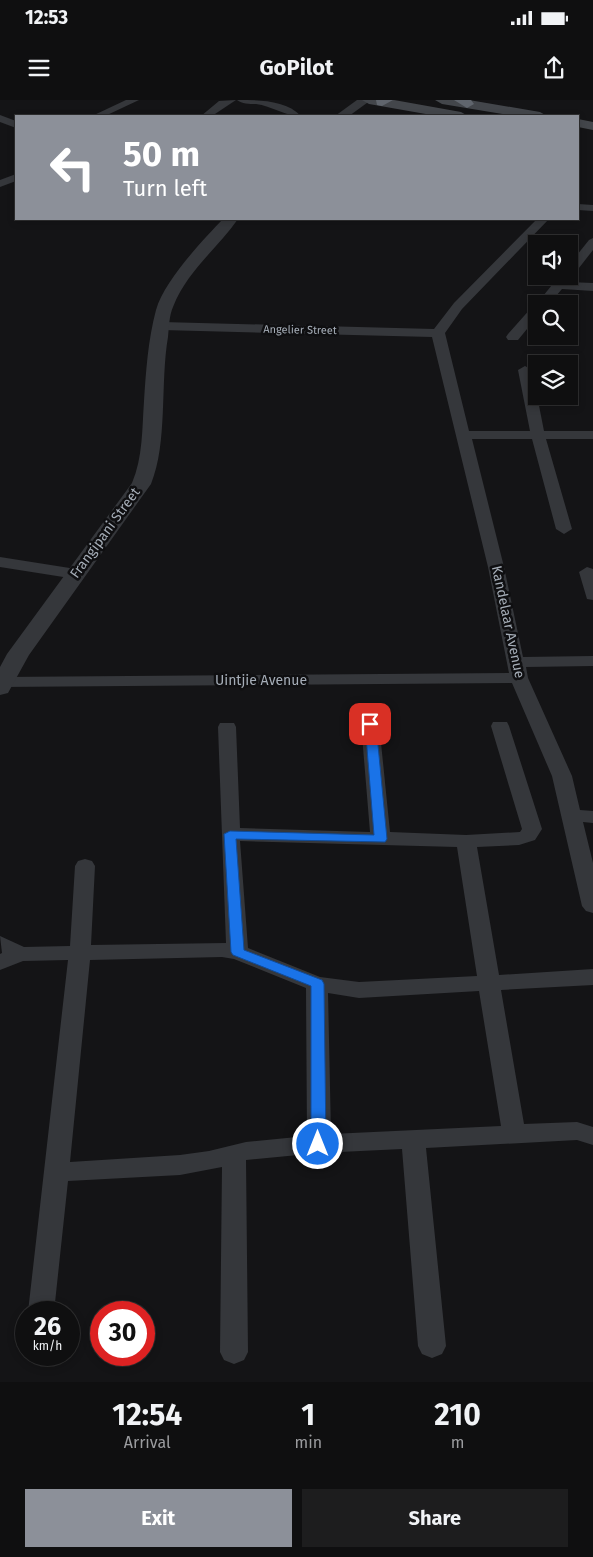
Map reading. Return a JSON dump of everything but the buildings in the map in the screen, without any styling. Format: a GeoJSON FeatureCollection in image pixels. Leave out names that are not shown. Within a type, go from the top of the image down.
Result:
{"type":"FeatureCollection","features":[{"type":"Feature","properties":{"kind":"main road"},"geometry":{"type":"LineString","coordinates":[[442,100],[464,107]]}},
{"type":"Feature","properties":{"kind":"main road"},"geometry":{"type":"LineString","coordinates":[[379,101],[464,107],[532,115]]}},
{"type":"Feature","properties":{"kind":"main road"},"geometry":{"type":"LineString","coordinates":[[579,123],[593,126]]}},
{"type":"Feature","properties":{"kind":"main road"},"geometry":{"type":"LineString","coordinates":[[579,135],[593,138]]}},
{"type":"Feature","properties":{"kind":"street"},"geometry":{"type":"LineString","coordinates":[[99,115],[134,100]]}},
{"type":"Feature","properties":{"kind":"street"},"geometry":{"type":"LineString","coordinates":[[207,115],[222,102],[231,100]]}},
{"type":"Feature","properties":{"kind":"street"},"geometry":{"type":"LineString","coordinates":[[242,100],[278,107],[291,111],[295,115]]}},
{"type":"Feature","properties":{"kind":"street"},"geometry":{"type":"LineString","coordinates":[[342,115],[365,100]]}},
{"type":"Feature","properties":{"kind":"street"},"geometry":{"type":"LineString","coordinates":[[361,115],[379,101]]}},
{"type":"Feature","properties":{"kind":"street"},"geometry":{"type":"LineString","coordinates":[[0,118],[15,125]]}},
{"type":"Feature","properties":{"kind":"street"},"geometry":{"type":"LineString","coordinates":[[0,184],[15,177]]}},
{"type":"Feature","properties":{"kind":"street"},"geometry":{"type":"LineString","coordinates":[[579,207],[593,208]]}},
{"type":"Feature","properties":{"kind":"street","name":"Frangipani Street"},"geometry":{"type":"LineString","coordinates":[[201,251],[203,239],[216,220]]}},
{"type":"Feature","properties":{"kind":"street","name":"Frangipani Street"},"geometry":{"type":"LineString","coordinates":[[1,685],[18,654],[133,497],[149,465],[155,363],[168,299],[201,251],[230,220]]}},
{"type":"Feature","properties":{"kind":"street"},"geometry":{"type":"LineString","coordinates":[[438,333],[458,306],[542,220]]}},
{"type":"Feature","properties":{"kind":"street"},"geometry":{"type":"LineString","coordinates":[[578,261],[593,242]]}},
{"type":"Feature","properties":{"kind":"street"},"geometry":{"type":"LineString","coordinates":[[578,284],[593,287]]}},
{"type":"Feature","properties":{"kind":"street"},"geometry":{"type":"LineString","coordinates":[[550,295],[559,285]]}},
{"type":"Feature","properties":{"kind":"street"},"geometry":{"type":"LineString","coordinates":[[513,337],[528,319]]}},
{"type":"Feature","properties":{"kind":"street","name":"Angelier Street"},"geometry":{"type":"LineString","coordinates":[[162,326],[438,333]]}},
{"type":"Feature","properties":{"kind":"street","name":"Kandelaar Avenue"},"geometry":{"type":"LineString","coordinates":[[438,333],[465,435],[496,567],[517,670],[562,776],[593,906]]}},
{"type":"Feature","properties":{"kind":"street"},"geometry":{"type":"LineString","coordinates":[[524,370],[538,435],[564,529]]}},
{"type":"Feature","properties":{"kind":"street"},"geometry":{"type":"LineString","coordinates":[[465,435],[593,435]]}},
{"type":"Feature","properties":{"kind":"street"},"geometry":{"type":"LineString","coordinates":[[0,562],[76,574]]}},
{"type":"Feature","properties":{"kind":"street"},"geometry":{"type":"LineString","coordinates":[[587,572],[593,595]]}},
{"type":"Feature","properties":{"kind":"street","name":"Uintjie Avenue"},"geometry":{"type":"LineString","coordinates":[[1,685],[517,670],[593,661]]}},
{"type":"Feature","properties":{"kind":"street"},"geometry":{"type":"LineString","coordinates":[[370,724],[381,839]]}},
{"type":"Feature","properties":{"kind":"street"},"geometry":{"type":"LineString","coordinates":[[227,726],[230,834],[237,952]]}},
{"type":"Feature","properties":{"kind":"street"},"geometry":{"type":"LineString","coordinates":[[230,834],[466,841],[519,839],[528,836],[532,829],[500,726]]}},
{"type":"Feature","properties":{"kind":"street"},"geometry":{"type":"LineString","coordinates":[[570,815],[593,817]]}},
{"type":"Feature","properties":{"kind":"street"},"geometry":{"type":"LineString","coordinates":[[466,841],[514,1134]]}},
{"type":"Feature","properties":{"kind":"street"},"geometry":{"type":"LineString","coordinates":[[42,1301],[58,1172],[80,954],[85,866]]}},
{"type":"Feature","properties":{"kind":"street"},"geometry":{"type":"LineString","coordinates":[[0,943],[20,954]]}},
{"type":"Feature","properties":{"kind":"street"},"geometry":{"type":"LineString","coordinates":[[0,963],[20,954],[237,952],[317,984],[359,990],[593,977]]}},
{"type":"Feature","properties":{"kind":"street"},"geometry":{"type":"LineString","coordinates":[[317,984],[318,1144]]}},
{"type":"Feature","properties":{"kind":"street"},"geometry":{"type":"LineString","coordinates":[[58,1172],[180,1165],[246,1151],[318,1144],[577,1131],[593,1136]]}},
{"type":"Feature","properties":{"kind":"street"},"geometry":{"type":"LineString","coordinates":[[413,1140],[432,1346]]}},
{"type":"Feature","properties":{"kind":"street"},"geometry":{"type":"LineString","coordinates":[[234,1155],[234,1352]]}},
{"type":"Feature","properties":{"kind":"route"},"geometry":{"type":"LineString","coordinates":[[318,1144],[317,984],[237,952],[230,834],[381,839],[370,724]]}}]}
